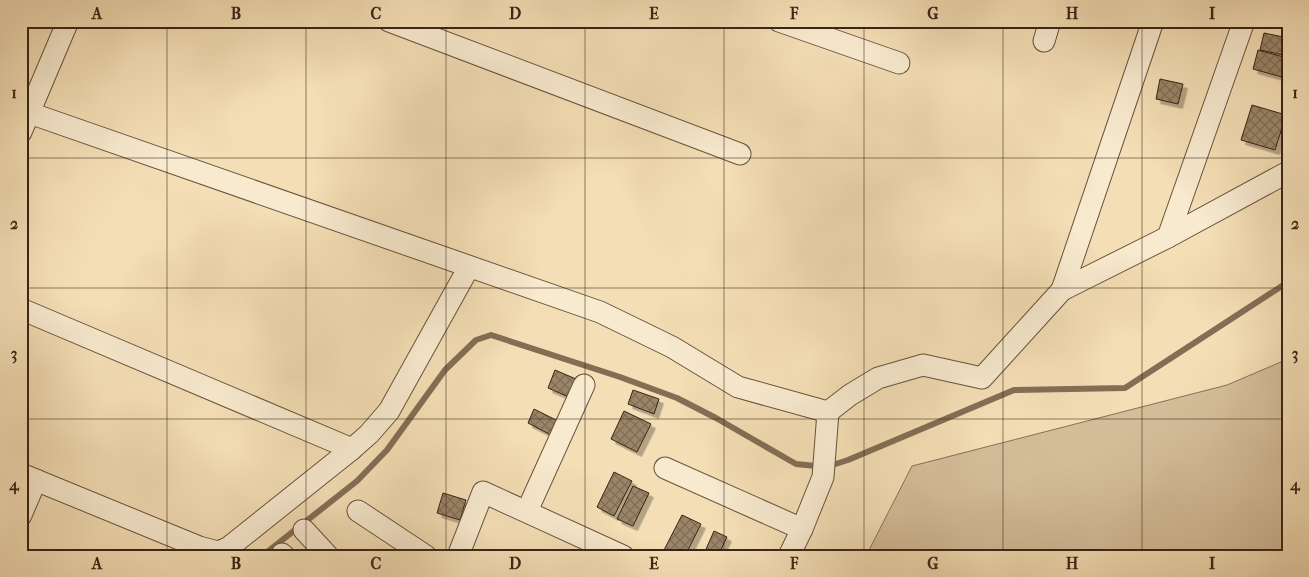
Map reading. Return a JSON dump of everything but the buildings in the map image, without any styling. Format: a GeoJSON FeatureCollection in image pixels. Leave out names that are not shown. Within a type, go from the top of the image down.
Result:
{"type":"FeatureCollection","features":[{"type":"Feature","properties":{"kind":"street"},"geometry":{"type":"LineString","coordinates":[[68,21],[24,119],[600,312],[672,347],[738,387],[828,412]]}},
{"type":"Feature","properties":{"kind":"street"},"geometry":{"type":"LineString","coordinates":[[390,21],[740,154]]}},
{"type":"Feature","properties":{"kind":"street"},"geometry":{"type":"LineString","coordinates":[[778,21],[899,63]]}},
{"type":"Feature","properties":{"kind":"street"},"geometry":{"type":"LineString","coordinates":[[1062,290],[1153,21]]}},
{"type":"Feature","properties":{"kind":"street"},"geometry":{"type":"LineString","coordinates":[[1168,237],[1244,21]]}},
{"type":"Feature","properties":{"kind":"street"},"geometry":{"type":"LineString","coordinates":[[789,556],[802,529],[825,467],[828,412],[850,395],[878,378],[923,365],[982,378],[1062,290],[1168,237],[1284,174],[1288,154]]}},
{"type":"Feature","properties":{"kind":"street"},"geometry":{"type":"LineString","coordinates":[[21,515],[29,477],[199,547],[218,552],[228,548],[352,449],[369,434],[389,411],[469,267]]}},
{"type":"Feature","properties":{"kind":"street"},"geometry":{"type":"LineString","coordinates":[[21,309],[352,449]]}},
{"type":"Feature","properties":{"kind":"street"},"geometry":{"type":"LineString","coordinates":[[527,511],[584,385]]}},
{"type":"Feature","properties":{"kind":"street"},"geometry":{"type":"LineString","coordinates":[[665,468],[802,529]]}},
{"type":"Feature","properties":{"kind":"street"},"geometry":{"type":"LineString","coordinates":[[458,556],[483,492],[622,556]]}},
{"type":"Feature","properties":{"kind":"street"},"geometry":{"type":"LineString","coordinates":[[358,511],[426,556]]}},
{"type":"Feature","properties":{"kind":"street"},"geometry":{"type":"LineString","coordinates":[[304,530],[328,556]]}},
{"type":"Feature","properties":{"kind":"shaded area"},"geometry":{"type":"Polygon","coordinates":[[[1288,359],[1288,556],[866,556],[912,466],[1227,385],[1288,359]]]}},
{"type":"Feature","properties":{"kind":"waterway"},"geometry":{"type":"LineString","coordinates":[[262,556],[357,481],[387,450],[445,370],[476,340],[491,335],[620,377],[677,398],[796,464],[826,467],[848,460],[1014,390],[1125,388],[1288,282]]}}]}
